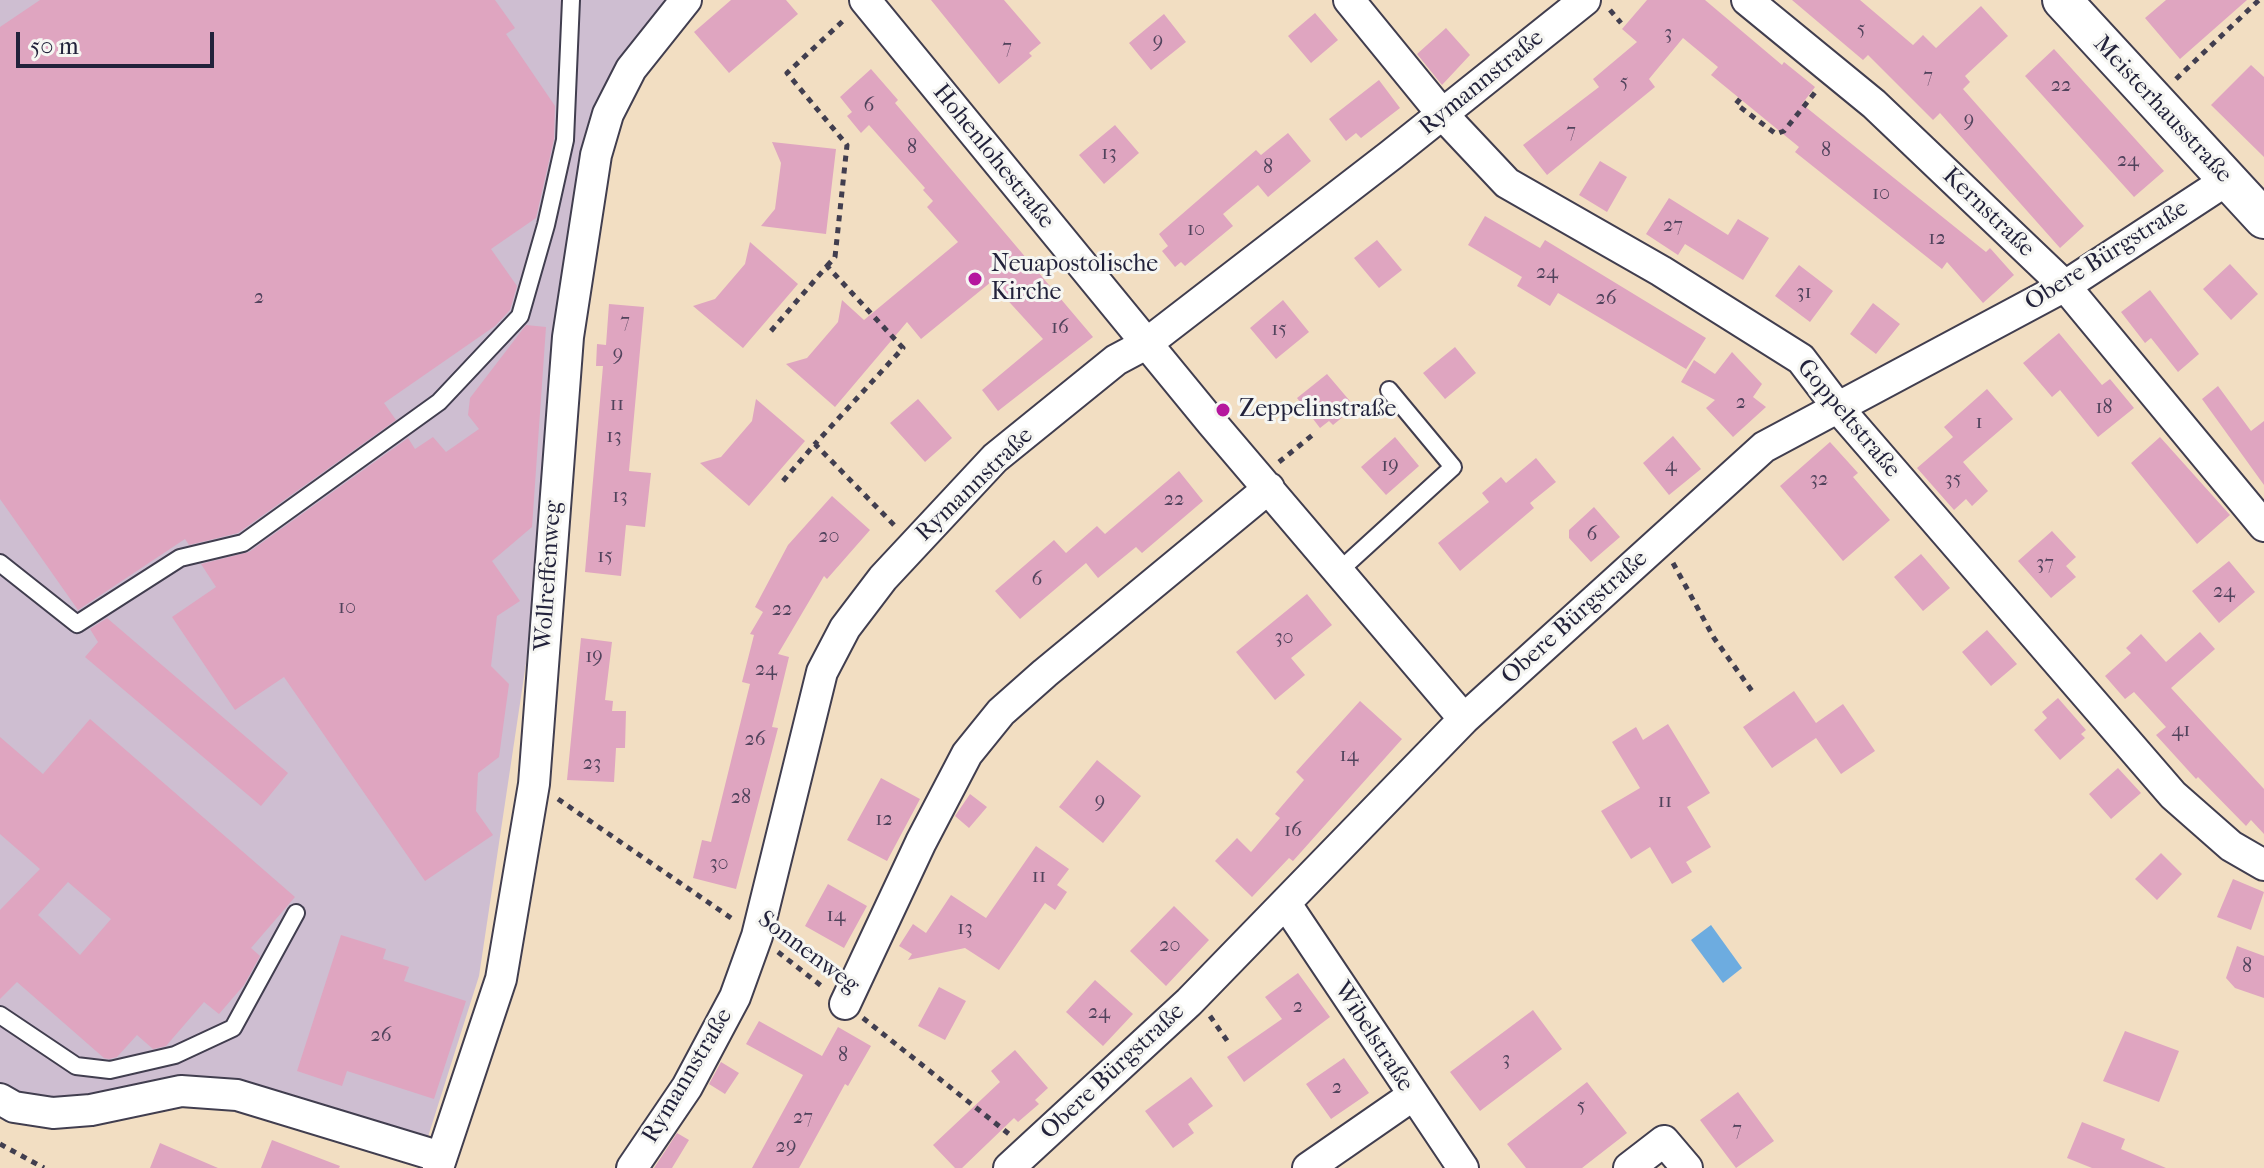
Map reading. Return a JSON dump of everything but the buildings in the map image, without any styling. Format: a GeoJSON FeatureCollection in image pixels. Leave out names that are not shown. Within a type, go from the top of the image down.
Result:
{"type":"FeatureCollection","features":[{"type":"Feature","properties":{"kind":"street","name":"Wollreffenweg"},"geometry":{"type":"LineString","coordinates":[[440,1162],[501,979],[534,784],[568,337],[596,155],[608,114],[631,69],[686,0]]}},
{"type":"Feature","properties":{"kind":"street","name":"Hohenlohestraße"},"geometry":{"type":"LineString","coordinates":[[865,0],[1146,344],[1464,719]]}},
{"type":"Feature","properties":{"kind":"street","name":"Goppeltstraße"},"geometry":{"type":"LineString","coordinates":[[1349,0],[1443,115],[1507,183],[1661,271],[1801,359],[1839,409],[2173,795],[2231,846],[2264,865]]}},
{"type":"Feature","properties":{"kind":"street","name":"Rymannstraße"},"geometry":{"type":"LineString","coordinates":[[632,1168],[711,1046],[735,997],[757,936],[822,672],[845,628],[914,545],[995,458],[1116,360],[1146,344],[1443,115],[1585,0]]}},
{"type":"Feature","properties":{"kind":"street","name":"Kernstraße"},"geometry":{"type":"LineString","coordinates":[[1747,0],[1874,104],[2065,286],[2264,526]]}},
{"type":"Feature","properties":{"kind":"street","name":"Meisterhausstraße"},"geometry":{"type":"LineString","coordinates":[[2062,0],[2264,219]]}},
{"type":"Feature","properties":{"kind":"street","name":"Obere Bürgstraße"},"geometry":{"type":"LineString","coordinates":[[1018,1159],[1189,1002],[1464,719],[1764,447],[2065,286],[2227,180]]}},
{"type":"Feature","properties":{"kind":"street"},"geometry":{"type":"LineString","coordinates":[[845,1004],[963,759],[993,723],[1045,673],[1264,482]]}},
{"type":"Feature","properties":{"kind":"street","name":"Wibelstraße"},"geometry":{"type":"LineString","coordinates":[[1286,904],[1463,1168]]}},
{"type":"Feature","properties":{"kind":"street"},"geometry":{"type":"LineString","coordinates":[[0,1099],[14,1107],[53,1113],[91,1110],[181,1091],[237,1095],[440,1162]]}},
{"type":"Feature","properties":{"kind":"street"},"geometry":{"type":"LineString","coordinates":[[1308,1168],[1412,1096]]}},
{"type":"Feature","properties":{"kind":"street"},"geometry":{"type":"LineString","coordinates":[[1629,1168],[1664,1141],[1687,1168]]}},
{"type":"Feature","properties":{"kind":"lane"},"geometry":{"type":"LineString","coordinates":[[0,563],[77,624],[180,558],[243,543],[439,402],[520,316],[546,225],[565,140],[571,0]]}},
{"type":"Feature","properties":{"kind":"lane"},"geometry":{"type":"LineString","coordinates":[[1339,571],[1453,467],[1389,390]]}},
{"type":"Feature","properties":{"kind":"lane"},"geometry":{"type":"LineString","coordinates":[[0,1015],[76,1066],[110,1070],[175,1055],[233,1028],[296,913]]}},
{"type":"Feature","properties":{"kind":"path"},"geometry":{"type":"LineString","coordinates":[[771,331],[835,257],[847,145],[787,73],[865,0]]}},
{"type":"Feature","properties":{"kind":"path"},"geometry":{"type":"LineString","coordinates":[[2153,100],[2259,0]]}},
{"type":"Feature","properties":{"kind":"path"},"geometry":{"type":"LineString","coordinates":[[1740,99],[1736,104],[1748,115],[1769,131],[1780,133],[1833,71]]}},
{"type":"Feature","properties":{"kind":"path"},"geometry":{"type":"LineString","coordinates":[[783,481],[903,348],[827,266]]}},
{"type":"Feature","properties":{"kind":"path"},"geometry":{"type":"LineString","coordinates":[[1264,482],[1315,433]]}},
{"type":"Feature","properties":{"kind":"path"},"geometry":{"type":"LineString","coordinates":[[815,444],[914,545]]}},
{"type":"Feature","properties":{"kind":"path"},"geometry":{"type":"LineString","coordinates":[[1657,544],[1679,571],[1714,638],[1752,691]]}},
{"type":"Feature","properties":{"kind":"path","name":"Sonnenweg"},"geometry":{"type":"LineString","coordinates":[[534,784],[757,936],[845,1004],[1018,1159]]}},
{"type":"Feature","properties":{"kind":"path"},"geometry":{"type":"LineString","coordinates":[[0,1144],[44,1168]]}},
{"type":"Feature","properties":{"kind":"shaded area"},"geometry":{"type":"Polygon","coordinates":[[[0,0],[690,0],[608,118],[479,976],[426,1143],[232,1091],[88,1105],[0,1092],[0,0]]]}},
{"type":"Feature","properties":{"kind":"water"},"geometry":{"type":"Polygon","coordinates":[[[1711,925],[1742,968],[1723,983],[1691,940],[1711,925]]]}},
{"type":"Feature","properties":{"kind":"place","name":"Neuapostolische Kirche"},"geometry":{"type":"Point","coordinates":[975,279]}},
{"type":"Feature","properties":{"kind":"place","name":"Zeppelinstraße"},"geometry":{"type":"Point","coordinates":[1223,410]}}]}
